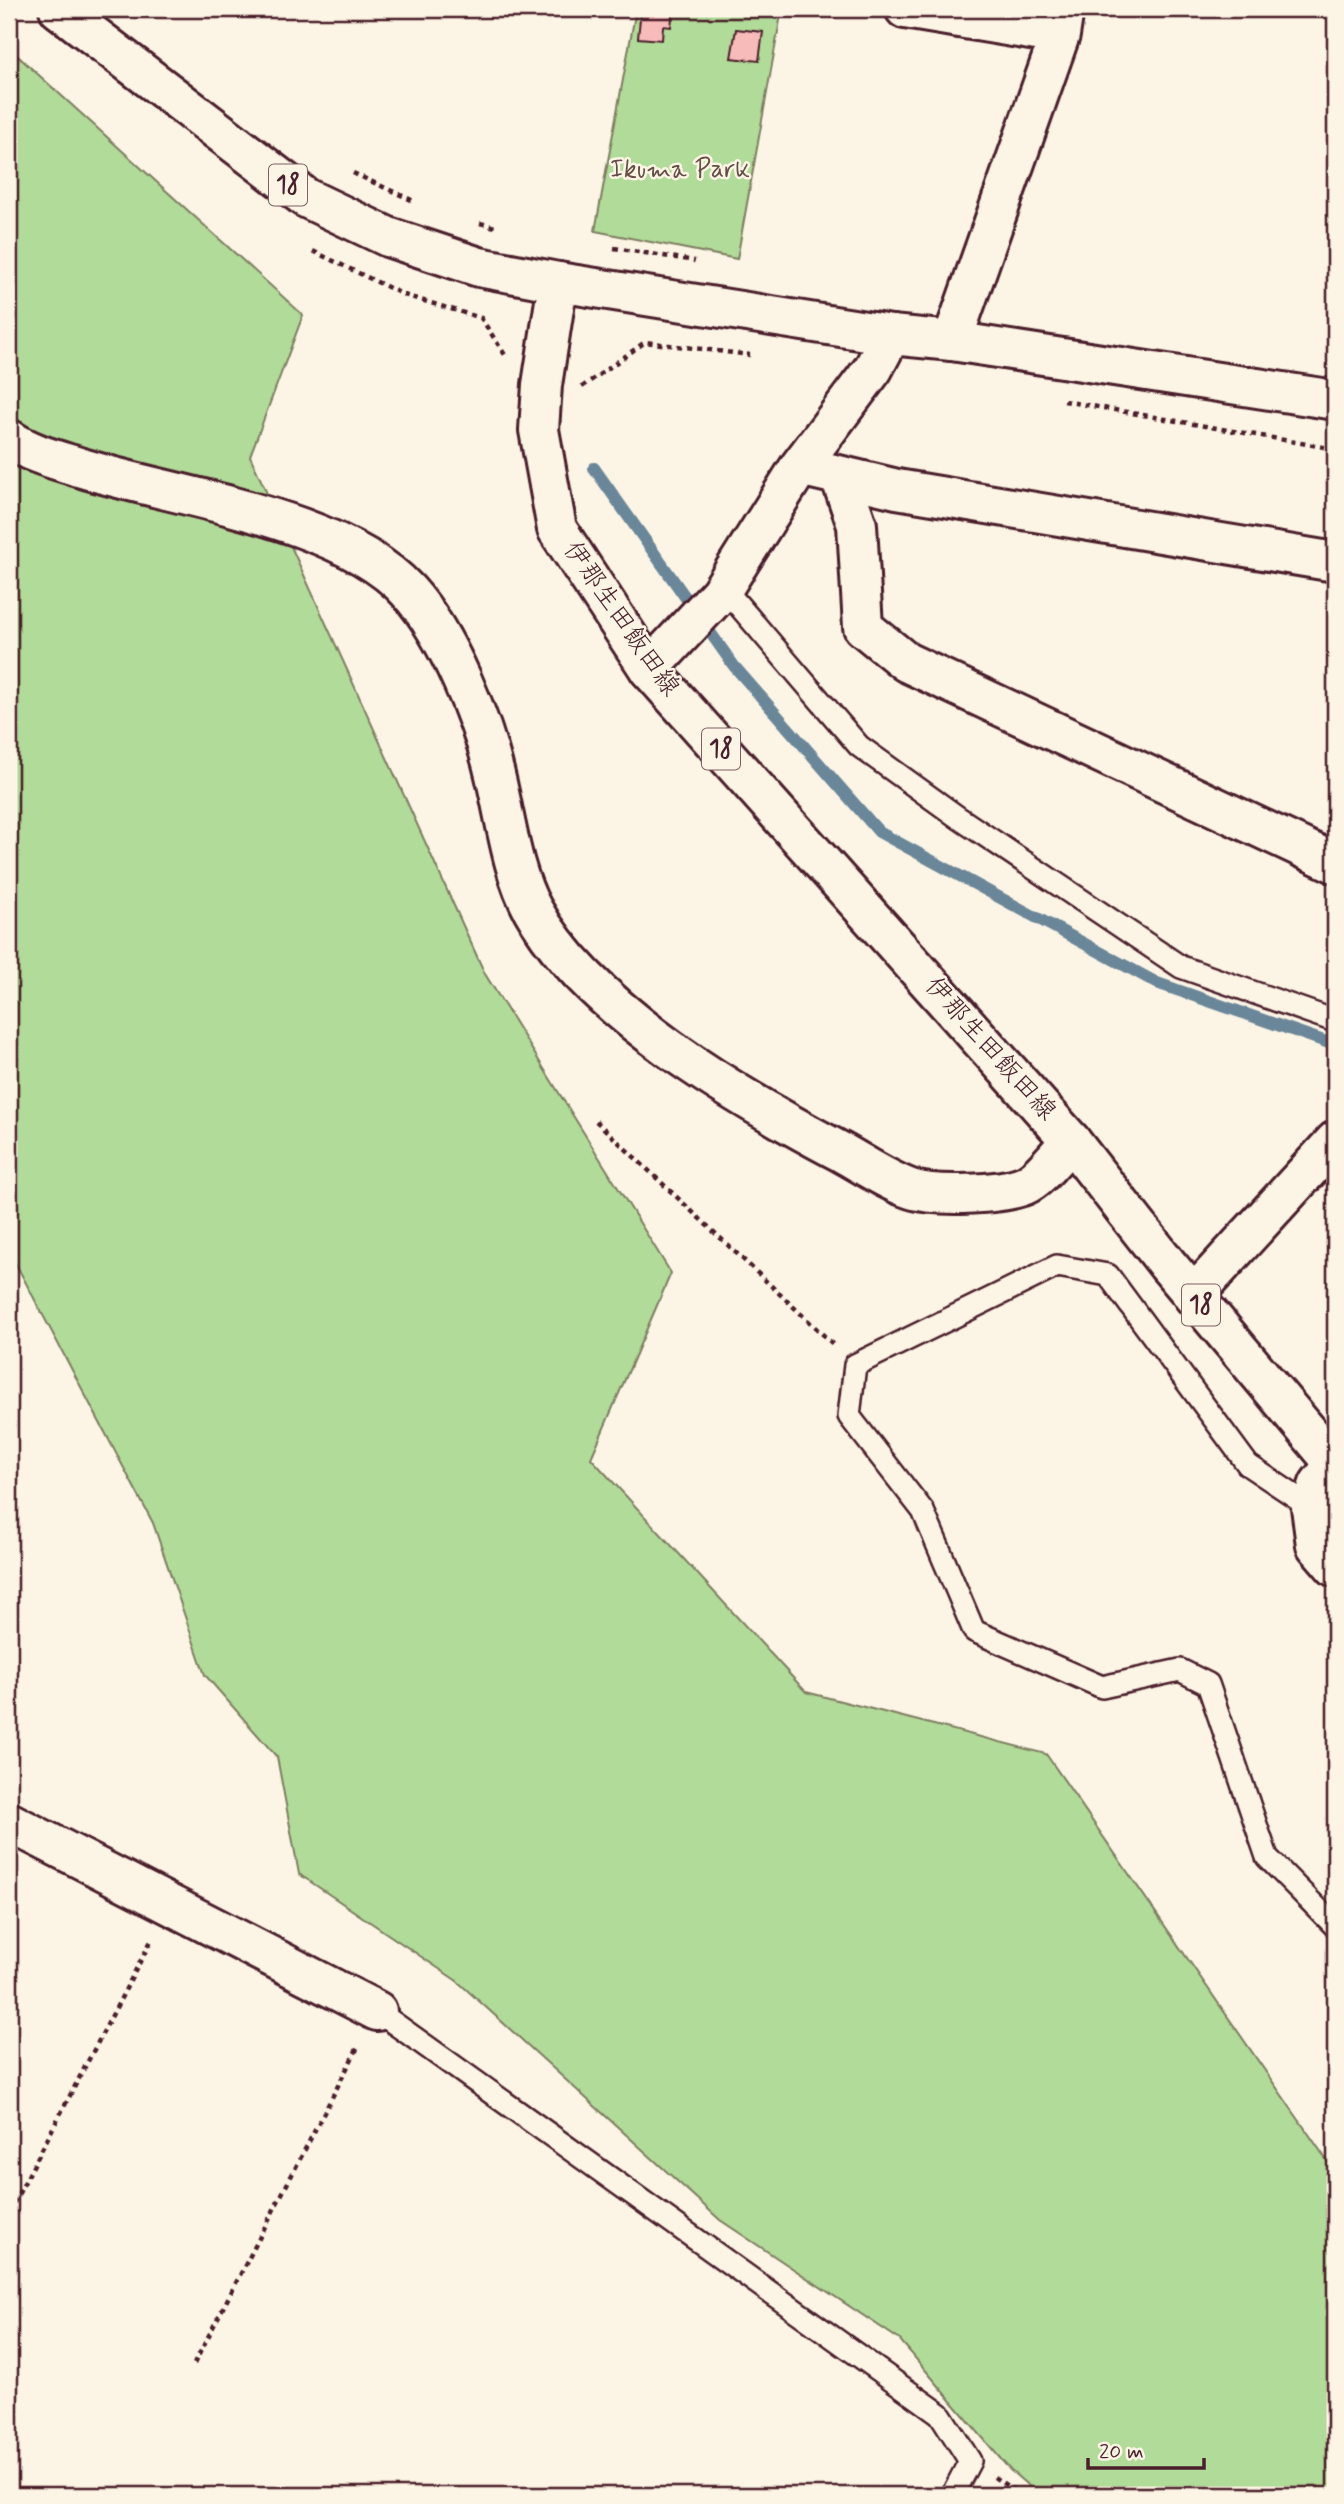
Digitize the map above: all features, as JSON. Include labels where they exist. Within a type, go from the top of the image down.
[{"type":"street","name":"18","points":[[59,9],[306,198],[401,242],[480,267],[558,282]]},
{"type":"street","points":[[905,9],[1062,22],[952,341]]},
{"type":"street","points":[[558,282],[891,335],[952,341],[1335,400]]},
{"type":"street","name":"伊那生田飯田線","points":[[558,282],[542,385],[539,430],[557,529],[649,668],[1071,1141],[1193,1296],[1335,1464]]},
{"type":"street","points":[[649,668],[722,590],[800,466],[873,369],[891,335]]},
{"type":"street","points":[[9,439],[24,449],[99,473],[244,510],[349,546],[408,591],[456,663],[495,773],[512,849],[532,908],[568,961],[620,1012],[708,1073],[817,1139],[912,1190],[978,1194],[1027,1185],[1071,1141]]},
{"type":"street","points":[[800,466],[897,489],[1335,562]]},
{"type":"street","points":[[840,476],[857,525],[863,627],[906,662],[1335,863]]},
{"type":"street","points":[[1193,1296],[1335,1141]]},
{"type":"street","points":[[1335,1464],[1319,1484],[1311,1507],[1316,1545],[1335,1567]]},
{"type":"street","points":[[9,1822],[377,2011]]},
{"type":"lane","points":[[722,590],[859,746],[948,810],[1181,967],[1335,1021]]},
{"type":"lane","points":[[1311,1507],[1248,1465],[1108,1275],[1057,1266],[855,1365],[849,1416],[923,1511],[974,1631],[1101,1687],[1180,1670],[1208,1684],[1267,1857],[1335,1926]]},
{"type":"lane","points":[[377,2011],[940,2414],[970,2461],[952,2495]]},
{"type":"path","points":[[353,173],[426,207]]},
{"type":"path","points":[[478,222],[504,229]]},
{"type":"path","points":[[608,247],[699,262]]},
{"type":"path","points":[[313,251],[404,295],[481,318],[508,359],[510,371]]},
{"type":"path","points":[[578,389],[645,342]]},
{"type":"path","points":[[1052,399],[1335,449]]},
{"type":"path","points":[[596,1121],[855,1365]]},
{"type":"path","points":[[9,2212],[170,1904]]},
{"type":"path","points":[[194,2364],[377,2011]]},
{"type":"green space","name":"Ikuma Park","points":[[636,9],[782,9],[737,259],[595,231]]},
{"type":"green space","points":[[9,48],[303,315],[250,456],[485,974],[671,1273],[591,1458],[806,1692],[1046,1754],[1335,2172],[1335,2495],[1039,2495],[1010,2470],[900,2340],[720,2220],[457,1981],[299,1874],[277,1757],[205,1675],[153,1523],[9,1251]]},
{"type":"building","points":[[641,9],[673,9],[671,27],[663,26],[662,40],[638,38]]},
{"type":"building","points":[[736,29],[763,32],[759,61],[731,58]]},
{"type":"waterway","points":[[594,468],[734,666],[879,832],[1157,983],[1335,1045]]}]
